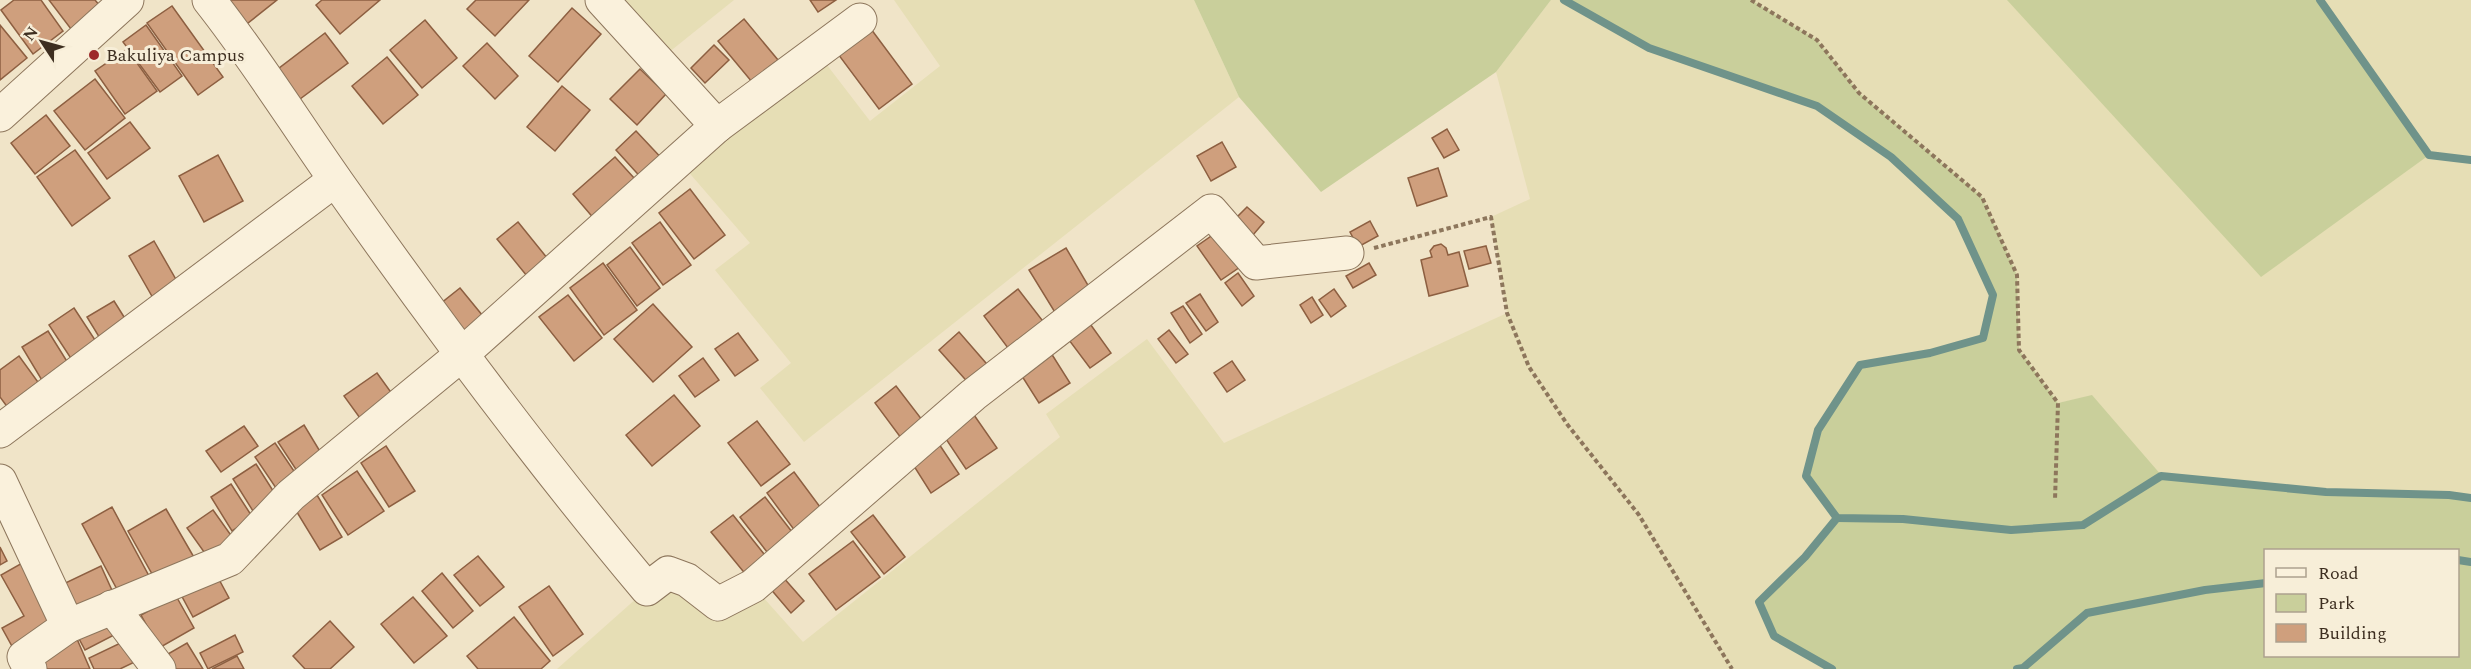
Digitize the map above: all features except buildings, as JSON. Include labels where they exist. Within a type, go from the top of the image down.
[{"type":"street","points":[[0,115],[127,0]]},
{"type":"street","points":[[209,0],[234,32],[335,180],[461,355],[584,514],[647,589],[668,573],[687,580],[718,604],[753,586],[973,395],[1211,211],[1256,263],[1347,254]]},
{"type":"street","points":[[602,0],[717,126]]},
{"type":"street","points":[[30,669],[24,657],[68,626],[230,559],[291,495],[461,355],[717,126],[860,20]]},
{"type":"street","points":[[0,431],[335,180]]},
{"type":"street","points":[[0,481],[68,626]]},
{"type":"street","points":[[112,607],[159,669]]},
{"type":"path","points":[[1751,0],[1817,40],[1859,93],[1982,197],[2017,275],[2019,350],[2058,403],[2055,500]]},
{"type":"path","points":[[1347,254],[1491,217],[1507,313],[1529,367],[1567,424],[1639,515],[1732,669]]},
{"type":"shaded area","points":[[602,0],[734,0],[658,61]]},
{"type":"shaded area","points":[[894,0],[1194,0],[1239,97],[804,442],[760,388],[791,363],[715,270],[750,243],[679,161],[817,52],[870,121],[940,66]]},
{"type":"shaded area","points":[[1551,0],[1564,0],[1649,48],[1817,106],[1891,157],[1958,219],[1993,295],[1983,338],[1930,353],[1806,476],[1837,518],[1805,557],[1774,636],[1832,669],[557,669],[668,573],[718,604],[753,586],[803,642],[1060,437],[1046,414],[1147,339],[1224,443],[1507,313],[1491,217],[1530,199],[1496,72]]},
{"type":"shaded area","points":[[1751,0],[2471,0],[2471,498],[2449,495],[2326,492],[2161,476],[2092,396],[2058,403],[2019,350],[2017,275],[1982,197],[1859,93],[1817,40]]},
{"type":"green space","points":[[1194,0],[1551,0],[1496,72],[1321,192],[1239,97]]},
{"type":"green space","points":[[1564,0],[1751,0],[1817,40],[1859,93],[1982,197],[2017,275],[2019,350],[2058,403],[2092,395],[2162,476],[2326,492],[2449,495],[2471,498],[2471,669],[1832,669],[1774,636],[1759,602],[1805,557],[1837,518],[1806,476],[1818,430],[1860,365],[1930,353],[1983,338],[1993,295],[1958,219],[1891,157],[1817,106],[1649,48]]},
{"type":"green space","points":[[2007,0],[2320,0],[2429,155],[2261,277]]},
{"type":"waterway","points":[[1564,0],[1649,48],[1817,106],[1891,157],[1958,219],[1993,295],[1983,338],[1930,353],[1860,365],[1818,430],[1806,476],[1837,518],[1903,519],[2011,530],[2083,525],[2161,476],[2326,492],[2449,495],[2471,498]]},
{"type":"waterway","points":[[2320,0],[2429,155],[2471,160]]},
{"type":"waterway","points":[[1832,669],[1774,636],[1759,602],[1805,557],[1837,518]]},
{"type":"waterway","points":[[2459,560],[2471,562]]},
{"type":"waterway","points":[[2017,669],[2023,668],[2087,613],[2205,590],[2264,583]]},
{"type":"place","name":"Bakuliya Campus","points":[[94,55]]}]
